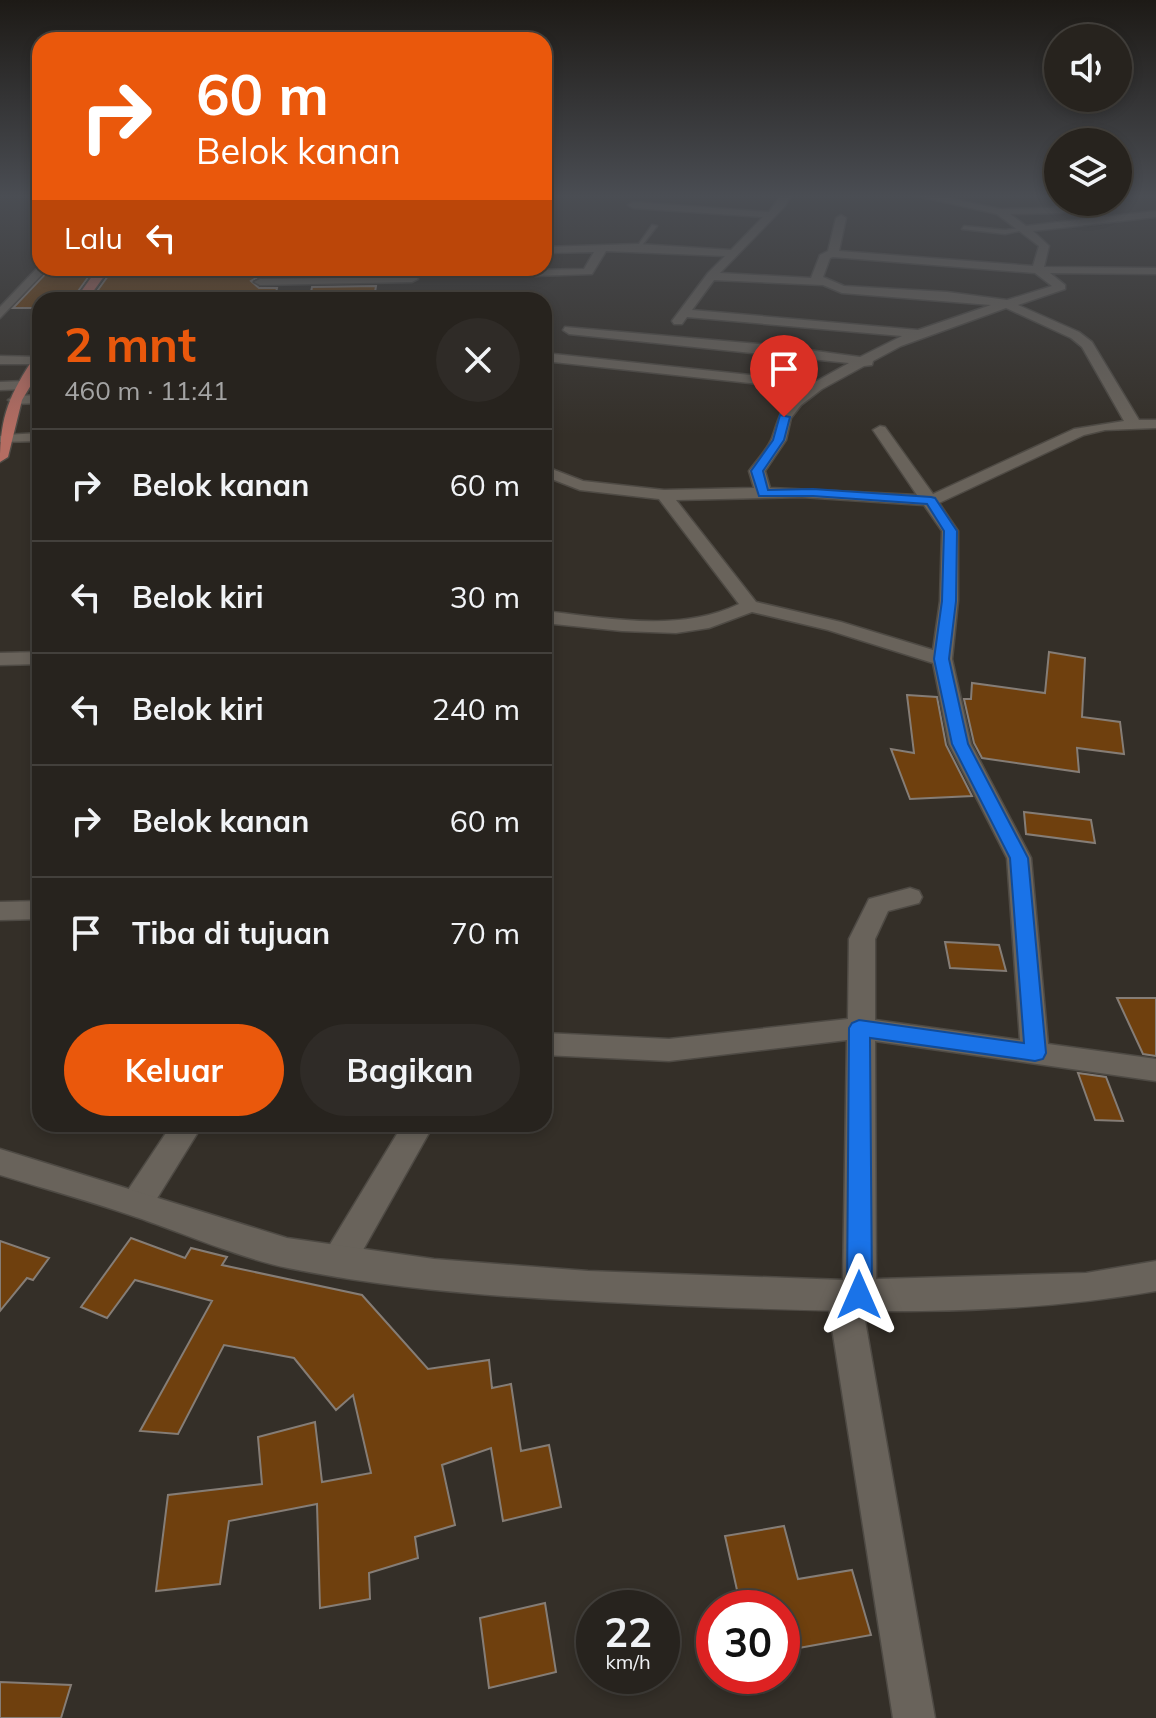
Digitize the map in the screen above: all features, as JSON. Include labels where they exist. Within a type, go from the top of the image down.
[{"type":"main road","points":[[0,457],[4,429],[15,400],[32,372]]},
{"type":"street","points":[[818,274],[820,282]]},
{"type":"street","points":[[763,493],[757,471],[779,440],[784,417],[796,402],[817,386],[867,362],[896,343],[1061,288],[1043,274]]},
{"type":"street","points":[[0,314],[35,276]]},
{"type":"street","points":[[301,276],[301,281]]},
{"type":"street","points":[[260,282],[371,276]]},
{"type":"street","points":[[399,291],[411,276]]},
{"type":"street","points":[[657,344],[712,276],[820,282],[842,289],[947,296],[1007,304],[1082,339],[1134,424]]},
{"type":"street","points":[[685,313],[919,334]]},
{"type":"street","points":[[569,330],[657,344],[771,349],[867,362]]},
{"type":"street","points":[[552,358],[636,363],[817,386]]},
{"type":"street","points":[[0,360],[32,360]]},
{"type":"street","points":[[0,386],[25,385]]},
{"type":"street","points":[[15,400],[32,399]]},
{"type":"street","points":[[552,474],[580,485],[664,495],[813,492],[931,501],[1088,429],[1156,424]]},
{"type":"street","points":[[4,429],[32,435]]},
{"type":"street","points":[[880,430],[950,531],[949,601],[942,659],[960,744],[1019,858],[1035,1053]]},
{"type":"street","points":[[664,495],[750,606]]},
{"type":"street","points":[[552,618],[665,626],[716,621],[750,606],[834,626],[942,659]]},
{"type":"street","points":[[0,659],[32,658]]},
{"type":"street","points":[[910,897],[878,905],[862,939],[852,1295],[914,1718]]},
{"type":"street","points":[[0,911],[32,910]]},
{"type":"street","points":[[552,1045],[669,1050],[859,1028],[1156,1070]]},
{"type":"street","points":[[137,1203],[183,1132]]},
{"type":"street","points":[[338,1262],[414,1132]]},
{"type":"street","points":[[0,1162],[287,1253],[434,1274],[572,1285],[852,1295],[1086,1288],[1156,1276]]},
{"type":"building","points":[[43,276],[89,276],[77,292],[32,292],[32,308],[13,308]]},
{"type":"building","points":[[108,276],[260,276],[251,281],[259,288],[277,288],[276,292],[96,292]]},
{"type":"building","points":[[376,286],[375,292],[311,292],[312,287]]},
{"type":"building","points":[[1049,652],[1085,658],[1082,717],[1120,722],[1124,754],[1077,748],[1079,772],[982,758],[974,743],[964,699],[971,699],[972,683],[1045,693]]},
{"type":"building","points":[[907,695],[937,697],[946,745],[972,796],[910,799],[891,749],[914,753]]},
{"type":"building","points":[[1024,812],[1091,820],[1095,843],[1026,834]]},
{"type":"building","points":[[945,942],[999,945],[1006,971],[950,968]]},
{"type":"building","points":[[1117,998],[1156,998],[1156,1056],[1143,1054]]},
{"type":"building","points":[[1078,1073],[1106,1077],[1123,1121],[1095,1120]]},
{"type":"building","points":[[131,1238],[185,1258],[191,1248],[227,1257],[222,1265],[362,1295],[428,1369],[489,1360],[492,1388],[511,1384],[521,1451],[549,1445],[561,1507],[503,1521],[491,1448],[442,1465],[455,1525],[415,1537],[418,1558],[369,1573],[370,1599],[320,1608],[317,1504],[229,1521],[220,1584],[156,1591],[168,1495],[262,1484],[258,1437],[315,1422],[322,1482],[371,1473],[353,1395],[336,1410],[294,1358],[224,1345],[178,1434],[140,1431],[212,1301],[135,1280],[107,1318],[81,1307]]},
{"type":"building","points":[[0,1241],[49,1258],[33,1280],[27,1278],[0,1311]]},
{"type":"building","points":[[784,1526],[798,1579],[852,1570],[871,1635],[800,1648],[800,1590],[737,1590],[725,1536]]},
{"type":"building","points":[[545,1603],[556,1672],[489,1688],[480,1618]]},
{"type":"building","points":[[0,1682],[71,1685],[61,1718],[0,1718]]},
{"type":"route","points":[[784,417],[779,440],[757,471],[763,493],[813,492],[931,501],[950,531],[949,601],[942,659],[960,744],[1013,841],[1019,858],[1022,886],[1035,1053],[859,1028],[859,1295]]}]
